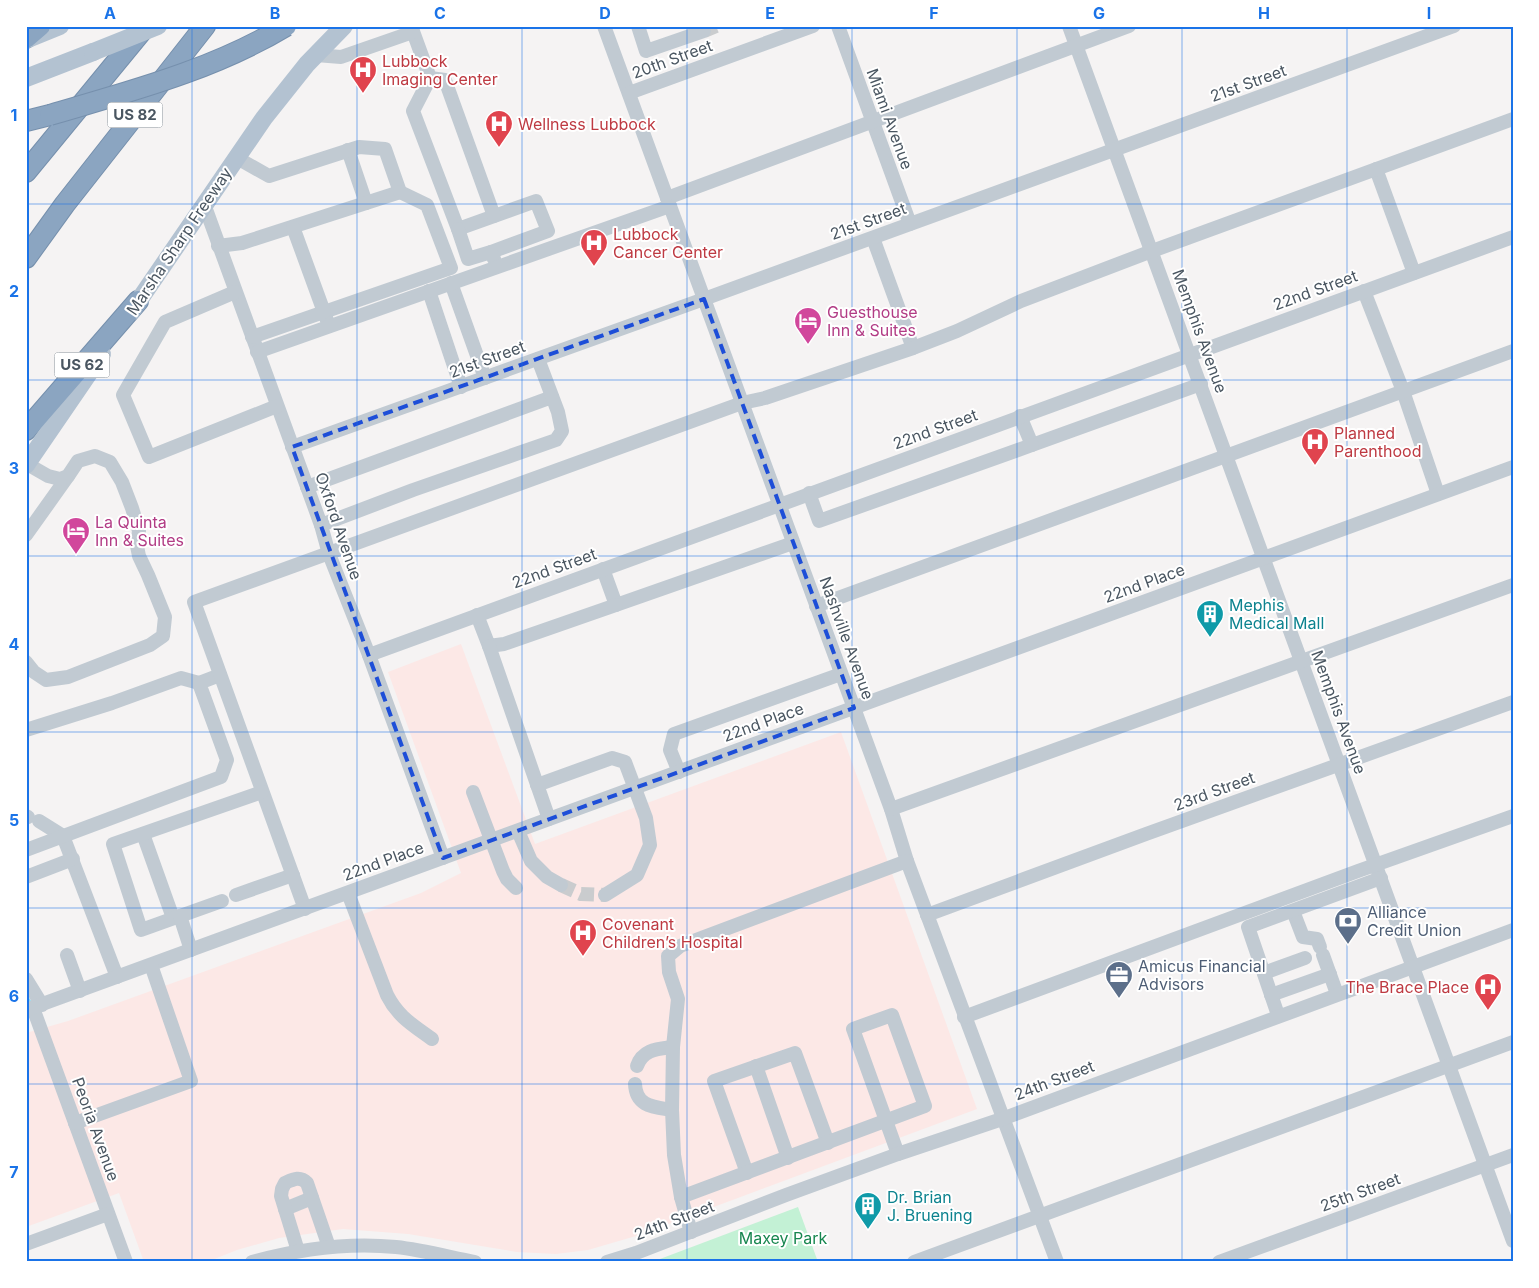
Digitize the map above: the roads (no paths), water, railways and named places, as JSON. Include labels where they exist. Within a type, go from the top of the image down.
[{"type":"highway","points":[[26,39],[40,26]]},
{"type":"highway","name":"US 82","points":[[26,172],[146,26]]},
{"type":"highway","name":"US 82","points":[[26,258],[65,204],[205,26]]},
{"type":"highway","points":[[26,121],[172,78],[223,59],[286,26]]},
{"type":"highway","name":"US 62","points":[[26,430],[138,301]]},
{"type":"main road","points":[[26,39],[60,26]]},
{"type":"main road","points":[[26,78],[158,26]]},
{"type":"main road","name":"Marsha Sharp Freeway","points":[[26,464],[264,118],[307,64],[344,26]]},
{"type":"street","name":"Nashville Avenue","points":[[604,26],[891,809],[907,861],[964,1017],[1057,1262]]},
{"type":"street","points":[[638,26],[646,51],[704,31]]},
{"type":"street","name":"20th Street","points":[[628,93],[812,26]]},
{"type":"street","name":"Miami Avenue","points":[[838,26],[910,224]]},
{"type":"street","name":"Memphis Avenue","points":[[1069,26],[1513,1241]]},
{"type":"street","points":[[257,352],[496,267],[1129,26]]},
{"type":"street","name":"21st Street","points":[[292,447],[704,300],[1454,26]]},
{"type":"street","points":[[316,54],[340,57],[412,29],[430,78],[413,111],[468,259],[548,231],[536,201],[458,229]]},
{"type":"street","points":[[430,78],[445,80],[494,216]]},
{"type":"street","points":[[305,909],[194,602],[742,402],[765,398],[913,348],[957,331],[1021,301],[1152,251],[1513,119]]},
{"type":"street","points":[[237,158],[269,176],[348,150],[359,148],[385,149],[400,192]]},
{"type":"street","points":[[348,150],[366,203]]},
{"type":"street","points":[[1376,169],[1414,273]]},
{"type":"street","points":[[218,246],[242,243],[400,192],[427,205],[451,268],[252,338]]},
{"type":"street","name":"Oxford Avenue","points":[[204,204],[321,525],[329,554],[369,655],[443,858]]},
{"type":"street","points":[[293,227],[329,326]]},
{"type":"street","name":"22nd Street","points":[[369,655],[1513,237]]},
{"type":"street","points":[[873,238],[913,348]]},
{"type":"street","points":[[491,252],[496,267]]},
{"type":"street","points":[[428,276],[461,387]]},
{"type":"street","points":[[451,283],[485,378]]},
{"type":"street","points":[[1364,291],[1403,391],[1438,494]]},
{"type":"street","points":[[235,292],[164,322],[123,395],[149,457],[277,406]]},
{"type":"street","points":[[816,606],[1513,351]]},
{"type":"street","points":[[321,525],[413,490],[556,440],[562,431],[538,359]]},
{"type":"street","points":[[809,493],[819,521],[1201,384]]},
{"type":"street","points":[[307,487],[552,397]]},
{"type":"street","points":[[1020,416],[1032,445]]},
{"type":"street","points":[[26,535],[78,461],[95,456],[110,462],[122,482],[132,508],[139,531],[137,546],[139,556],[165,617],[163,636],[150,646],[68,677],[46,680],[34,672],[26,662]]},
{"type":"street","points":[[26,464],[48,476],[60,479],[68,476]]},
{"type":"street","name":"22nd Place","points":[[34,1008],[1513,467]]},
{"type":"street","points":[[489,646],[504,644],[793,543]]},
{"type":"street","points":[[603,569],[616,605]]},
{"type":"street","points":[[891,809],[1513,584]]},
{"type":"street","points":[[477,615],[548,819]]},
{"type":"street","points":[[679,772],[670,750],[674,734],[841,674]]},
{"type":"street","points":[[26,730],[112,703],[181,678],[199,683],[220,675]]},
{"type":"street","points":[[26,850],[222,777],[227,760],[199,683]]},
{"type":"street","name":"23rd Street","points":[[927,915],[1513,702]]},
{"type":"street","points":[[537,785],[612,758],[625,762],[646,818],[650,845],[637,875],[605,895]]},
{"type":"street","points":[[222,901],[141,930],[113,844],[262,792]]},
{"type":"street","points":[[474,792],[503,871],[516,888]]},
{"type":"street","points":[[1278,1015],[1248,927],[1293,911],[1378,872],[1513,816]]},
{"type":"street","points":[[31,818],[63,836],[118,977]]},
{"type":"street","points":[[518,831],[531,861],[547,877],[561,885]]},
{"type":"street","points":[[143,834],[191,950]]},
{"type":"street","points":[[26,877],[72,859]]},
{"type":"street","points":[[691,1232],[681,1197],[674,1155],[672,1110],[673,1047],[678,999],[669,972],[668,956],[680,946],[907,861]]},
{"type":"street","points":[[964,1017],[1378,872]]},
{"type":"street","points":[[236,895],[292,875]]},
{"type":"street","points":[[348,893],[386,995],[393,1007],[403,1018],[432,1039]]},
{"type":"street","points":[[1293,911],[1302,936],[1317,939],[1336,994]]},
{"type":"street","name":"24th Street","points":[[607,1262],[636,1253],[898,1154],[1002,1119],[1278,1015],[1513,930]]},
{"type":"street","points":[[68,955],[80,990]]},
{"type":"street","points":[[1264,973],[1305,958]]},
{"type":"street","points":[[75,1123],[192,1081],[166,1012],[151,965]]},
{"type":"street","points":[[1271,995],[1330,974]]},
{"type":"street","name":"Peoria Avenue","points":[[26,979],[34,1008],[126,1262]]},
{"type":"street","points":[[681,1197],[788,1158],[886,1121],[925,1106],[892,1015],[853,1029],[886,1121],[898,1154]]},
{"type":"street","points":[[914,1262],[1513,1042]]},
{"type":"street","points":[[638,1066],[640,1058],[648,1053],[656,1049],[673,1047]]},
{"type":"street","points":[[746,1173],[714,1081],[795,1053],[828,1143]]},
{"type":"street","points":[[756,1066],[788,1158]]},
{"type":"street","points":[[635,1084],[635,1092],[641,1101],[649,1107],[672,1110]]},
{"type":"street","name":"25th Street","points":[[1219,1262],[1513,1154]]},
{"type":"street","points":[[298,1251],[281,1196],[285,1182],[298,1179],[307,1183],[329,1247]]},
{"type":"street","points":[[285,1209],[312,1198]]},
{"type":"street","points":[[26,1244],[108,1214]]},
{"type":"street","points":[[252,1262],[298,1251],[351,1246],[396,1247],[475,1262]]},
{"type":"waterway","points":[[26,997],[31,1005]]},
{"type":"tunnel","points":[[704,31],[716,26]]},
{"type":"tunnel","points":[[561,885],[581,894],[605,895]]},
{"type":"place","name":"Lubbock Imaging Center","points":[[363,94]]},
{"type":"place","name":"Wellness Lubbock","points":[[499,148]]},
{"type":"place","name":"Lubbock Cancer Center","points":[[594,267]]},
{"type":"place","name":"Guesthouse Inn & Suites","points":[[808,345]]},
{"type":"place","name":"Planned Parenthood","points":[[1315,466]]},
{"type":"place","name":"La Quinta Inn & Suites","points":[[76,555]]},
{"type":"place","name":"Mephis Medical Mall","points":[[1210,638]]},
{"type":"place","name":"Alliance Credit Union","points":[[1348,945]]},
{"type":"place","name":"Covenant Children’s Hospital","points":[[583,957]]},
{"type":"place","name":"Amicus Financial Advisors","points":[[1119,999]]},
{"type":"place","name":"The Brace Place","points":[[1488,1011]]},
{"type":"place","name":"Dr. Brian J. Bruening","points":[[868,1230]]},
{"type":"park label","name":"Maxey Park","points":[[783,1238]]}]
